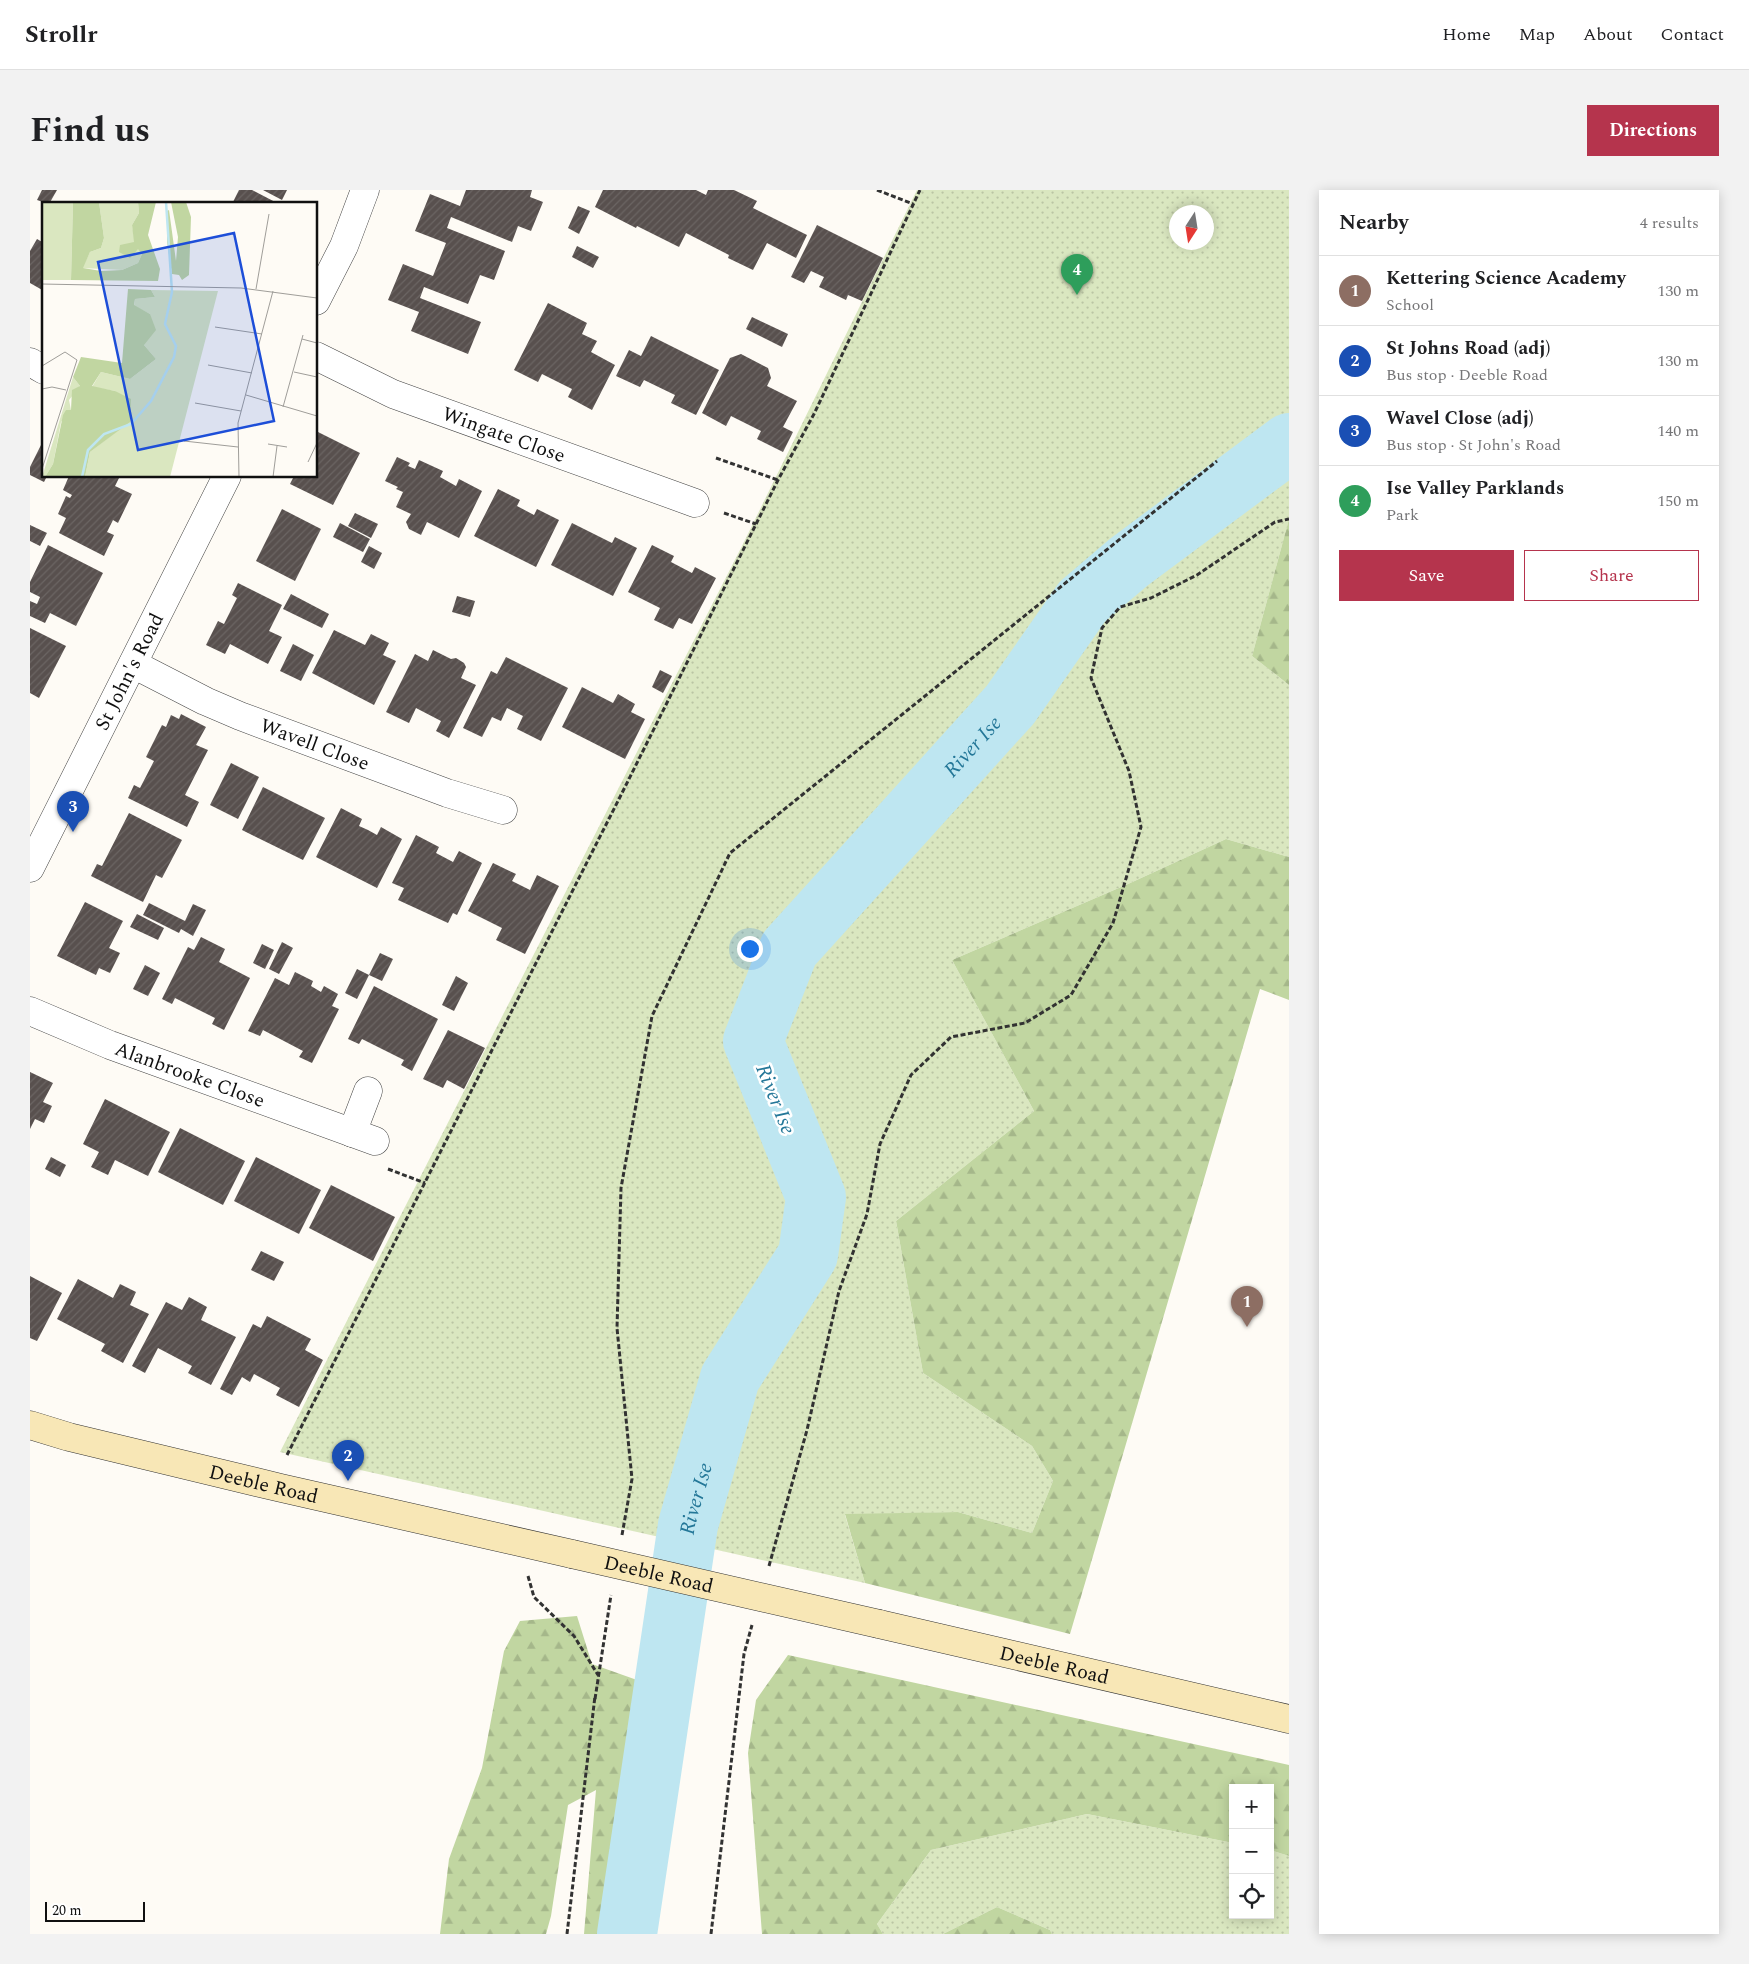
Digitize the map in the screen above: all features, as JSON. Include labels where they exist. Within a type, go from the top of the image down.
[{"type":"street","points":[[318,297],[344,246],[365,190]]},
{"type":"street","name":"Wingate Close","points":[[318,357],[393,394],[695,503]]},
{"type":"street","points":[[30,362],[42,369]]},
{"type":"street","name":"St John's Road","points":[[30,868],[227,478]]},
{"type":"street","name":"Wavell Close","points":[[133,664],[205,701],[240,716],[448,793],[503,810]]},
{"type":"street","name":"Alanbrooke Close","points":[[30,1011],[120,1048],[363,1137],[368,1091]]},
{"type":"street","name":"Deeble Road","points":[[30,1425],[69,1437],[271,1486],[1289,1719]]},
{"type":"path","points":[[877,190],[913,204]]},
{"type":"path","points":[[287,1455],[778,480],[814,414],[920,190]]},
{"type":"path","points":[[716,458],[778,480]]},
{"type":"path","points":[[620,1544],[632,1478],[618,1328],[620,1188],[652,1016],[730,853],[1217,461]]},
{"type":"path","points":[[768,1570],[807,1430],[840,1291],[868,1214],[880,1144],[911,1075],[951,1037],[1025,1023],[1070,995],[1113,923],[1141,827],[1129,771],[1091,678],[1102,628],[1120,607],[1151,598],[1197,576],[1274,522],[1289,519]]},
{"type":"path","points":[[384,1167],[425,1183]]},
{"type":"path","points":[[518,1542],[534,1596],[574,1636],[598,1674],[568,1934]]},
{"type":"path","points":[[595,1699],[612,1591]]},
{"type":"path","points":[[711,1934],[744,1654],[754,1617]]},
{"type":"green space","points":[[917,190],[1289,190],[1289,519],[1252,656],[1289,685],[1289,857],[1226,839],[1128,884],[952,960],[1034,1111],[896,1221],[923,1373],[1032,1446],[1053,1481],[1032,1533],[958,1512],[845,1515],[865,1583],[280,1452],[742,546]]},
{"type":"green space","points":[[1289,519],[1289,685],[1252,656]]},
{"type":"green space","points":[[1226,839],[1289,857],[1289,1000],[1260,989],[1070,1634],[865,1583],[845,1514],[958,1512],[1032,1533],[1053,1481],[1032,1446],[923,1373],[896,1221],[1034,1111],[952,960],[1128,884]]},
{"type":"green space","points":[[577,1616],[592,1664],[651,1685],[630,1847],[632,1934],[584,1934],[596,1790],[568,1805],[551,1916],[546,1934],[440,1934],[449,1859],[482,1768],[504,1651],[520,1621]]},
{"type":"green space","points":[[788,1655],[1289,1765],[1289,1856],[1274,1851],[1274,1784],[1229,1784],[1229,1842],[1087,1814],[931,1850],[877,1924],[883,1934],[762,1934],[748,1753],[756,1700]]},
{"type":"green space","points":[[1087,1814],[1229,1842],[1229,1919],[1274,1919],[1274,1851],[1289,1856],[1289,1934],[1052,1934],[1050,1930],[997,1907],[943,1934],[883,1934],[877,1924],[931,1850]]},
{"type":"green space","points":[[997,1907],[1050,1930],[1052,1934],[943,1934]]},
{"type":"building","points":[[42,190],[57,190],[50,202],[37,200]]},
{"type":"building","points":[[239,190],[252,190],[275,202],[233,202]]},
{"type":"building","points":[[263,190],[287,190],[282,200]]},
{"type":"building","points":[[466,190],[532,190],[530,197],[543,202],[531,231],[518,226],[512,242],[451,217],[447,228],[505,251],[494,280],[480,275],[468,304],[424,287],[420,298],[481,322],[468,354],[411,331],[419,312],[388,300],[403,264],[433,276],[446,243],[415,231],[430,194],[460,206]]},
{"type":"building","points":[[603,190],[696,190],[706,195],[708,190],[734,190],[757,201],[753,208],[807,235],[796,258],[767,243],[753,270],[728,258],[729,255],[686,233],[679,247],[595,207]]},
{"type":"building","points":[[578,206],[590,211],[579,234],[568,228]]},
{"type":"building","points":[[817,225],[883,258],[862,301],[848,295],[846,300],[819,287],[824,277],[811,271],[804,283],[791,277]]},
{"type":"building","points":[[37,239],[42,242],[42,290],[30,283],[30,251]]},
{"type":"building","points":[[577,246],[599,257],[593,268],[572,257]]},
{"type":"building","points":[[548,303],[587,323],[582,334],[597,341],[591,352],[615,365],[592,410],[568,397],[572,389],[542,374],[538,382],[514,370]]},
{"type":"building","points":[[752,317],[788,334],[782,347],[746,329]]},
{"type":"building","points":[[651,336],[719,370],[696,415],[671,403],[675,395],[644,380],[640,387],[616,376],[629,350],[641,356]]},
{"type":"building","points":[[741,354],[768,368],[771,378],[767,386],[797,401],[783,427],[793,432],[783,452],[757,439],[761,431],[731,416],[726,426],[702,413],[730,358]]},
{"type":"building","points":[[318,432],[360,453],[333,505],[290,484],[293,478],[318,478]]},
{"type":"building","points":[[42,443],[42,478],[46,478],[44,482],[30,475],[30,467]]},
{"type":"building","points":[[397,457],[410,463],[408,466],[415,469],[419,460],[443,471],[440,477],[456,486],[459,479],[482,491],[459,538],[427,522],[421,535],[409,529],[406,522],[411,514],[396,507],[403,492],[396,489],[398,487],[385,481]]},
{"type":"building","points":[[68,478],[119,478],[115,486],[132,494],[118,523],[113,520],[107,532],[114,535],[104,556],[59,533],[66,518],[58,514],[66,496],[70,498],[72,495],[63,490]]},
{"type":"building","points":[[498,489],[520,500],[517,506],[534,515],[537,509],[559,520],[536,567],[474,536]]},
{"type":"building","points":[[282,509],[321,529],[295,581],[256,561]]},
{"type":"building","points":[[355,513],[378,524],[371,538],[348,526]]},
{"type":"building","points":[[340,523],[370,539],[363,552],[333,537]]},
{"type":"building","points":[[572,523],[612,543],[615,537],[637,548],[613,596],[551,565]]},
{"type":"building","points":[[30,525],[47,533],[40,546],[30,541]]},
{"type":"building","points":[[48,545],[103,573],[76,626],[50,613],[45,623],[30,616],[30,601],[37,604],[40,597],[30,592],[30,582]]},
{"type":"building","points":[[652,545],[674,556],[671,562],[692,573],[695,567],[716,578],[692,624],[679,618],[673,629],[654,620],[660,608],[628,592]]},
{"type":"building","points":[[369,546],[382,553],[374,569],[361,562]]},
{"type":"building","points":[[238,583],[282,605],[269,631],[282,637],[268,664],[230,644],[225,654],[206,645],[218,621],[224,624],[237,598],[232,595]]},
{"type":"building","points":[[291,594],[329,614],[322,628],[283,609]]},
{"type":"building","points":[[457,596],[475,601],[470,617],[452,612]]},
{"type":"building","points":[[30,628],[66,646],[39,698],[30,693]]},
{"type":"building","points":[[334,630],[365,645],[371,634],[389,643],[383,655],[396,661],[374,705],[312,673]]},
{"type":"building","points":[[293,644],[314,655],[301,681],[280,671]]},
{"type":"building","points":[[433,650],[451,659],[456,658],[464,663],[466,667],[461,678],[476,685],[449,738],[436,731],[441,721],[416,708],[409,723],[386,712],[415,654],[428,661]]},
{"type":"building","points":[[506,657],[568,688],[541,741],[517,729],[523,716],[507,708],[501,721],[492,717],[482,737],[463,728],[491,671],[497,674]]},
{"type":"building","points":[[660,670],[672,676],[663,693],[652,687]]},
{"type":"building","points":[[582,687],[613,703],[618,694],[635,704],[631,712],[645,719],[625,759],[562,727]]},
{"type":"building","points":[[181,714],[206,727],[196,745],[208,750],[185,795],[199,802],[187,827],[128,798],[134,785],[140,788],[154,761],[146,757],[162,725],[166,727],[171,715],[179,719]]},
{"type":"building","points":[[231,763],[259,777],[238,819],[210,805]]},
{"type":"building","points":[[263,787],[325,818],[303,860],[242,830]]},
{"type":"building","points":[[341,808],[362,819],[359,826],[377,835],[381,827],[402,839],[377,888],[316,857]]},
{"type":"building","points":[[129,813],[182,840],[162,878],[156,875],[143,902],[91,876],[97,864],[102,866]]},
{"type":"building","points":[[416,835],[439,847],[436,853],[453,862],[459,851],[482,863],[457,915],[453,913],[448,923],[398,900],[404,888],[392,883]]},
{"type":"building","points":[[493,863],[516,874],[512,881],[530,890],[537,875],[559,886],[525,954],[496,940],[502,928],[468,911]]},
{"type":"building","points":[[85,902],[123,921],[109,948],[120,953],[110,973],[99,968],[96,975],[57,956]]},
{"type":"building","points":[[149,903],[185,921],[193,904],[206,910],[193,936],[181,929],[179,933],[143,915]]},
{"type":"building","points":[[137,914],[164,928],[158,940],[130,927]]},
{"type":"building","points":[[201,937],[225,949],[219,962],[250,978],[224,1030],[212,1024],[215,1018],[175,998],[172,1004],[162,999],[188,947],[194,950]]},
{"type":"building","points":[[282,942],[293,948],[279,974],[269,969]]},
{"type":"building","points":[[262,944],[274,950],[265,969],[253,963]]},
{"type":"building","points":[[380,953],[393,959],[382,981],[369,975]]},
{"type":"building","points":[[145,965],[160,973],[148,996],[133,989]]},
{"type":"building","points":[[357,969],[369,975],[357,999],[345,993]]},
{"type":"building","points":[[295,972],[313,981],[311,986],[321,992],[324,986],[338,994],[332,1006],[339,1009],[312,1063],[299,1057],[303,1051],[263,1030],[260,1036],[248,1031],[275,978],[289,985]]},
{"type":"building","points":[[456,976],[468,983],[454,1011],[442,1005]]},
{"type":"building","points":[[374,986],[438,1019],[412,1071],[401,1065],[404,1060],[362,1039],[359,1044],[348,1039]]},
{"type":"building","points":[[448,1030],[485,1048],[464,1089],[447,1080],[443,1088],[423,1079]]},
{"type":"building","points":[[30,1072],[53,1083],[43,1102],[52,1106],[44,1123],[35,1119],[30,1129]]},
{"type":"building","points":[[105,1099],[170,1132],[148,1176],[115,1160],[108,1175],[91,1167],[99,1152],[83,1144]]},
{"type":"building","points":[[180,1128],[245,1161],[223,1205],[158,1172]]},
{"type":"building","points":[[51,1157],[66,1165],[60,1177],[45,1169]]},
{"type":"building","points":[[256,1157],[321,1190],[299,1234],[234,1201]]},
{"type":"building","points":[[331,1185],[395,1217],[373,1261],[309,1228]]},
{"type":"building","points":[[261,1251],[284,1262],[274,1281],[251,1270]]},
{"type":"building","points":[[30,1276],[62,1293],[37,1341],[30,1338]]},
{"type":"building","points":[[78,1279],[113,1298],[120,1284],[136,1292],[130,1305],[149,1314],[123,1363],[101,1351],[105,1344],[57,1319]]},
{"type":"building","points":[[189,1297],[207,1307],[201,1320],[236,1337],[211,1385],[188,1373],[192,1366],[158,1348],[145,1373],[132,1366],[166,1302],[182,1310]]},
{"type":"building","points":[[267,1316],[311,1339],[305,1350],[323,1360],[299,1407],[276,1395],[280,1388],[254,1374],[250,1382],[242,1377],[232,1395],[220,1389],[253,1324],[261,1328]]},
{"type":"waterway","name":"River Ise","points":[[627,1934],[688,1525],[730,1378],[808,1255],[816,1197],[753,1041],[789,949],[1010,705],[1082,602],[1129,562],[1289,443]]},
{"type":"place","name":"Ise Valley Parklands","points":[[1077,295]]},
{"type":"place","name":"Wavel Close (adj)","points":[[73,832]]},
{"type":"place","name":"Kettering Science Academy","points":[[1247,1327]]},
{"type":"place","name":"St Johns Road (adj)","points":[[348,1481]]}]
